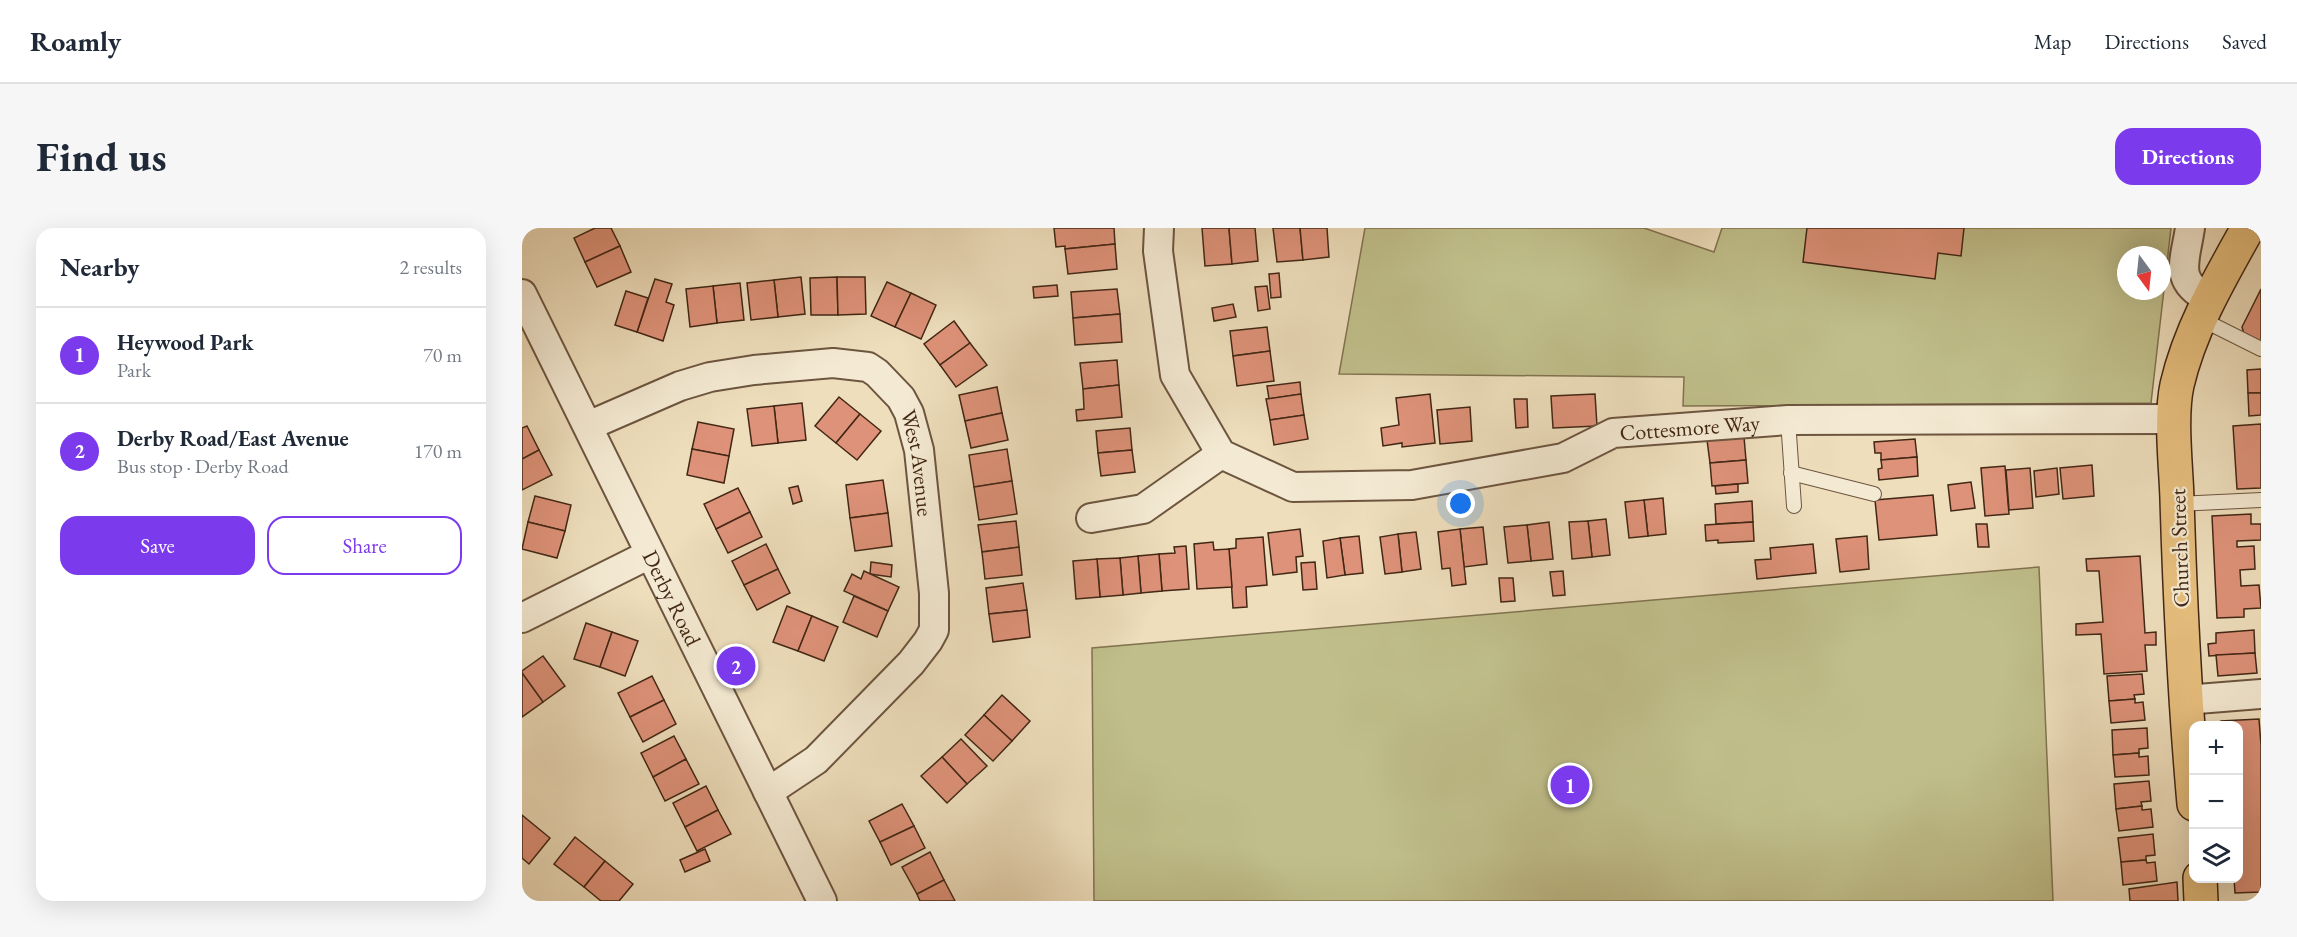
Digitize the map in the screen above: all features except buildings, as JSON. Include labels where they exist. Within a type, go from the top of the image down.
[{"type":"main road","name":"Church Street","points":[[2191,775],[2185,700],[2177,504],[2176,389],[2184,359],[2205,309],[2248,228]]},
{"type":"main road","points":[[2200,883],[2201,901]]},
{"type":"street","points":[[1091,518],[1143,508],[1221,454],[1175,375],[1158,251],[1159,228]]},
{"type":"street","points":[[2190,228],[2185,277],[2205,309]]},
{"type":"street","name":"Derby Road","points":[[522,294],[822,901]]},
{"type":"street","name":"West Avenue","points":[[588,426],[680,386],[710,377],[754,370],[833,363],[868,368],[877,373],[901,398],[909,413],[919,450],[934,593],[934,630],[928,642],[910,663],[816,760],[768,792]]},
{"type":"street","name":"Cottesmore Way","points":[[1221,454],[1293,487],[1412,485],[1563,458],[1613,433],[1788,420],[2175,419]]},
{"type":"street","points":[[522,618],[650,554]]},
{"type":"street","points":[[2185,700],[2261,694]]},
{"type":"lane","points":[[2205,309],[2261,349]]},
{"type":"lane","points":[[1788,420],[1794,506]]},
{"type":"lane","points":[[1791,473],[1874,494]]},
{"type":"lane","points":[[2177,504],[2261,500]]},
{"type":"shaded area","points":[[1365,228],[1644,228],[1714,252],[1722,228],[2171,228],[2169,246],[2117,246],[2117,300],[2163,300],[2151,403],[1683,406],[1684,377],[1339,374]]},
{"type":"shaded area","points":[[2039,567],[2053,901],[1094,901],[1092,648]]},
{"type":"place","name":"Derby Road/East Avenue","points":[[736,666]]},
{"type":"place","name":"Heywood Park","points":[[1570,785]]}]
